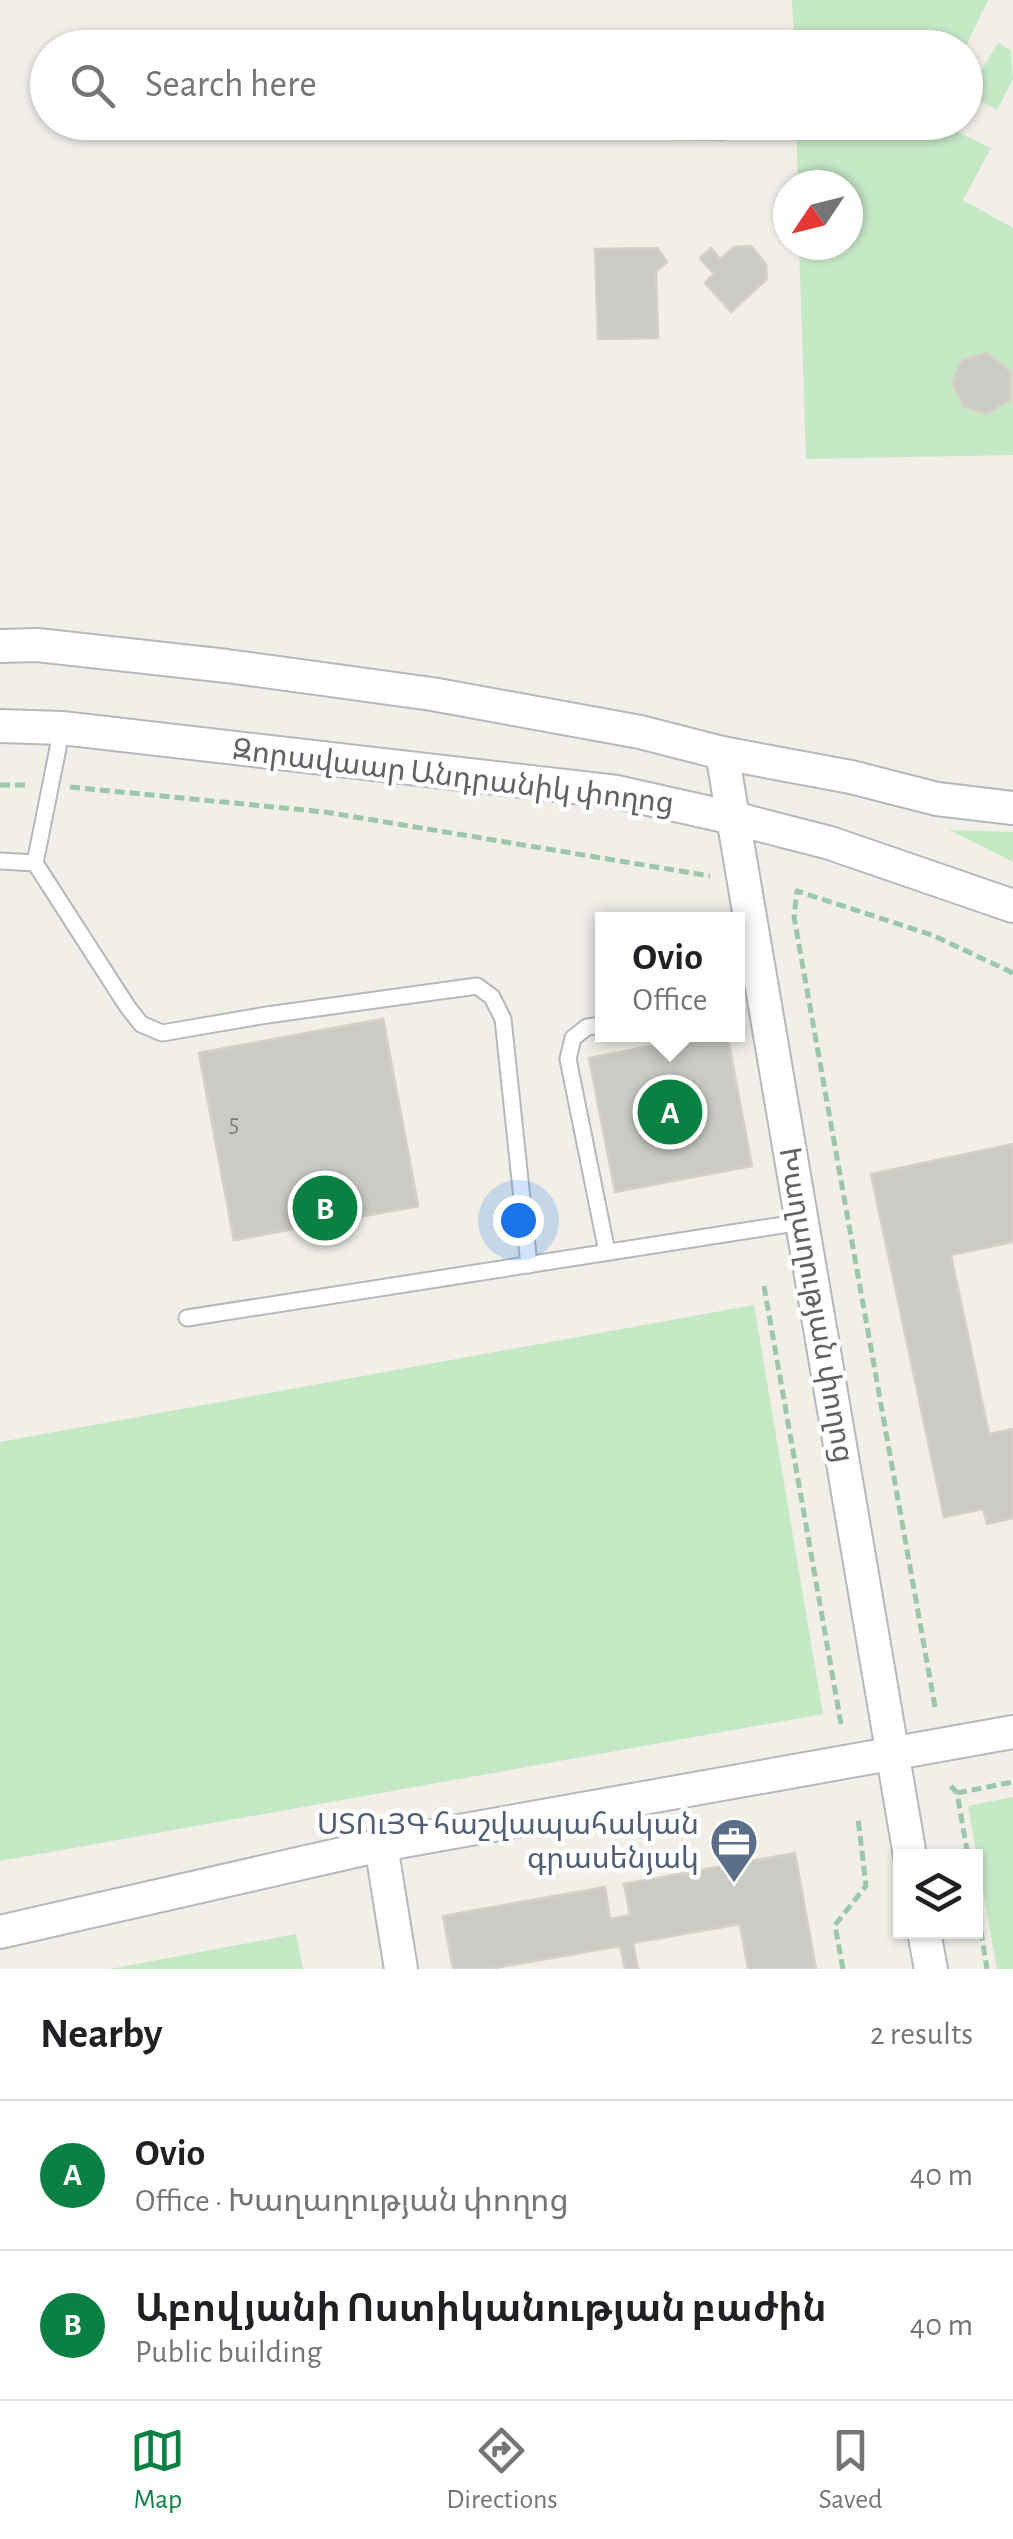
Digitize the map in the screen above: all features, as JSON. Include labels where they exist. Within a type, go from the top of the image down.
[{"type":"street","name":"Զորավաար Անդրանիկ փողոց","points":[[0,646],[36,644],[414,692],[640,732],[936,799],[1013,808]]},
{"type":"street","name":"Զորավաար Անդրանիկ փողոց","points":[[0,726],[62,728],[618,792],[830,843],[1013,906]]},
{"type":"street","name":"Խաղաղության փողոց","points":[[722,753],[909,1849]]},
{"type":"street","points":[[0,1932],[381,1845],[1013,1732]]},
{"type":"street","points":[[381,1845],[401,1969]]},
{"type":"street","points":[[925,1939],[931,1969]]},
{"type":"lane","points":[[62,728],[35,863],[141,1024],[162,1033],[477,986],[492,997],[503,1018],[529,1264]]},
{"type":"lane","points":[[0,862],[35,863]]},
{"type":"lane","points":[[595,1026],[572,1038],[568,1058],[606,1252]]},
{"type":"lane","points":[[187,1318],[802,1222]]},
{"type":"path","points":[[0,785],[50,784],[325,812],[710,876]]},
{"type":"path","points":[[935,1707],[794,917],[797,891],[932,935],[1013,974]]},
{"type":"path","points":[[764,1286],[842,1724]]},
{"type":"path","points":[[957,1792],[1013,1782]]},
{"type":"path","points":[[951,1786],[957,1792],[967,1849]]},
{"type":"path","points":[[844,1969],[835,1925],[866,1886],[858,1818]]},
{"type":"path","points":[[982,1939],[987,1969]]},
{"type":"green space","points":[[792,0],[988,0],[974,30],[793,30]]},
{"type":"green space","points":[[998,43],[1011,50],[1013,79],[997,110],[983,103],[983,68]]},
{"type":"green space","points":[[797,140],[974,140],[991,148],[963,200],[1013,228],[1013,455],[806,459],[799,260],[863,260],[863,170],[798,170]]},
{"type":"green space","points":[[949,830],[1013,832],[1013,862]]},
{"type":"green space","points":[[754,1305],[823,1714],[0,1861],[0,1442]]},
{"type":"green space","points":[[1013,1797],[1013,1969],[997,1969],[983,1890],[983,1849],[976,1849],[968,1806]]},
{"type":"green space","points":[[296,1934],[303,1969],[110,1969]]},
{"type":"building","points":[[751,246],[766,264],[767,279],[731,312],[705,283],[714,274],[700,258],[711,248],[720,259],[734,247]]},
{"type":"building","points":[[657,248],[667,262],[656,272],[658,338],[598,339],[595,249]]},
{"type":"building","points":[[987,353],[1011,372],[1010,400],[986,414],[964,407],[952,382],[962,360]]},
{"type":"building","points":[[383,1019],[418,1206],[234,1240],[199,1053]],"holes":[[[351,1066],[369,1161],[266,1180],[248,1085]]]},
{"type":"building","points":[[383,1019],[418,1206],[234,1240],[199,1053]]},
{"type":"building","points":[[672,1042],[729,1042],[752,1166],[615,1192],[589,1058]]},
{"type":"building","points":[[1013,1144],[1013,1242],[951,1255],[989,1434],[1013,1429],[1013,1518],[987,1524],[983,1509],[944,1517],[871,1174]]},
{"type":"building","points":[[795,1853],[816,1969],[748,1969],[740,1924],[633,1943],[638,1969],[625,1969],[620,1946],[489,1969],[453,1969],[443,1916],[605,1887],[610,1919],[630,1915],[624,1884]]},
{"type":"place","name":"Ovio","points":[[670,1112]]},
{"type":"place","name":"Աբովյանի Ոստիկանության բաժին","points":[[325,1208]]},
{"type":"place","name":"ՍՏՈւՅԳ հաշվապահական գրասենյակ","points":[[734,1884]]}]
